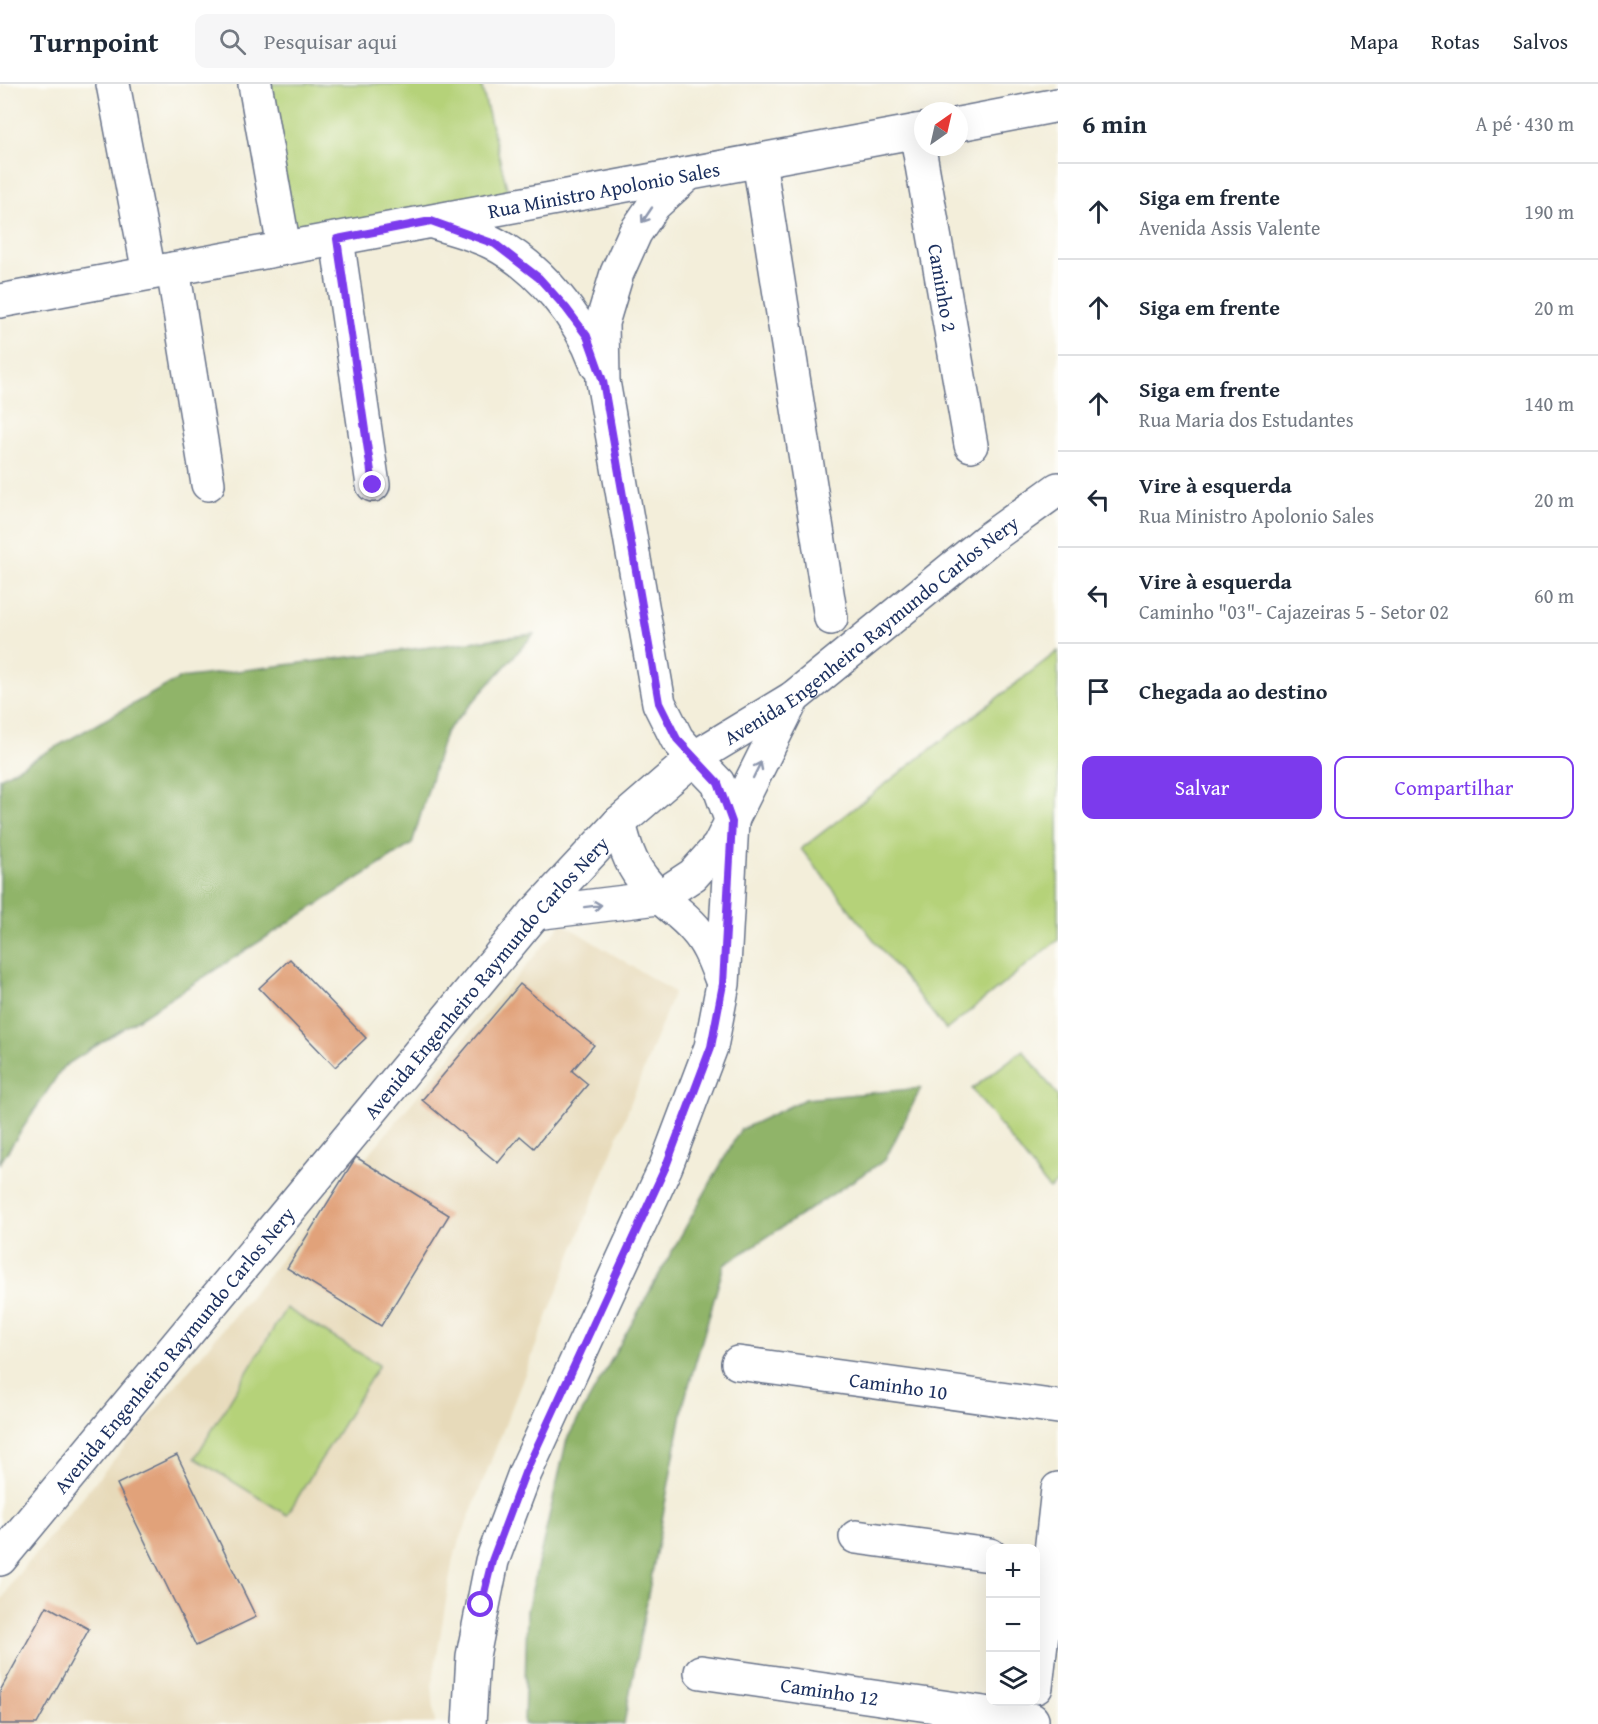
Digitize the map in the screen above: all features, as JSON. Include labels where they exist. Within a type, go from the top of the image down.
[{"type":"street","points":[[113,84],[161,271],[208,484]]},
{"type":"street","points":[[255,84],[284,248]]},
{"type":"street","points":[[968,121],[1045,100]]},
{"type":"street","name":"Rua Ministro Apolonio Sales","points":[[0,301],[914,132]]},
{"type":"street","name":"Caminho 2","points":[[924,156],[971,445]]},
{"type":"street","points":[[759,161],[831,618]]},
{"type":"street","points":[[469,1724],[473,1656],[492,1561],[525,1473],[666,1166],[692,1102],[711,1047],[723,984],[732,822],[718,783],[677,739],[659,703],[603,381],[602,322],[617,273],[634,233],[654,205],[688,174]]},
{"type":"street","points":[[431,221],[495,244],[539,278],[587,336],[603,381]]},
{"type":"street","points":[[337,239],[373,485]]},
{"type":"street","name":"Avenida Engenheiro Raymundo Carlos Nery","points":[[0,1559],[535,913],[619,823],[694,758],[793,698],[987,540],[1058,489]]},
{"type":"street","points":[[535,913],[658,898],[676,888],[704,865],[719,846],[732,822],[793,698]]},
{"type":"street","points":[[619,823],[632,864],[658,898],[695,928],[706,943],[723,984]]},
{"type":"street","name":"Caminho 10","points":[[738,1363],[1058,1407]]},
{"type":"street","points":[[1037,1652],[1043,1563],[1058,1489]]},
{"type":"street","points":[[856,1537],[986,1554]]},
{"type":"street","name":"Caminho 12","points":[[701,1672],[1032,1715]]},
{"type":"shaded area","points":[[562,923],[674,992],[453,1558],[432,1686],[435,1724],[0,1724],[0,1603],[15,1578]]},
{"type":"green space","points":[[263,84],[481,84],[509,196],[293,238]]},
{"type":"green space","points":[[534,634],[445,733],[412,844],[63,1067],[0,1163],[0,778],[180,678]]},
{"type":"green space","points":[[1058,651],[1058,940],[946,1030],[801,849]]},
{"type":"green space","points":[[1023,1050],[1058,1096],[1058,1182],[1049,1189],[972,1089]]},
{"type":"green space","points":[[921,1088],[885,1160],[724,1265],[684,1402],[624,1724],[524,1724],[527,1611],[567,1439],[740,1130],[805,1099]]},
{"type":"green space","points":[[286,1308],[379,1365],[287,1515],[195,1458]]},
{"type":"building","points":[[290,959],[366,1038],[335,1067],[259,988]]},
{"type":"building","points":[[520,984],[594,1045],[572,1071],[588,1084],[534,1148],[520,1136],[498,1163],[422,1100]]},
{"type":"building","points":[[356,1157],[449,1215],[381,1326],[287,1268]]},
{"type":"building","points":[[177,1455],[256,1617],[196,1646],[117,1484]]},
{"type":"building","points":[[47,1606],[89,1629],[37,1724],[0,1724],[0,1691]]},
{"type":"route","points":[[373,485],[337,239],[431,221],[480,237],[511,255],[539,278],[587,336],[603,381],[659,703],[677,739],[718,783],[732,822],[723,984],[711,1047],[666,1166],[525,1473],[492,1561],[481,1605]]}]
